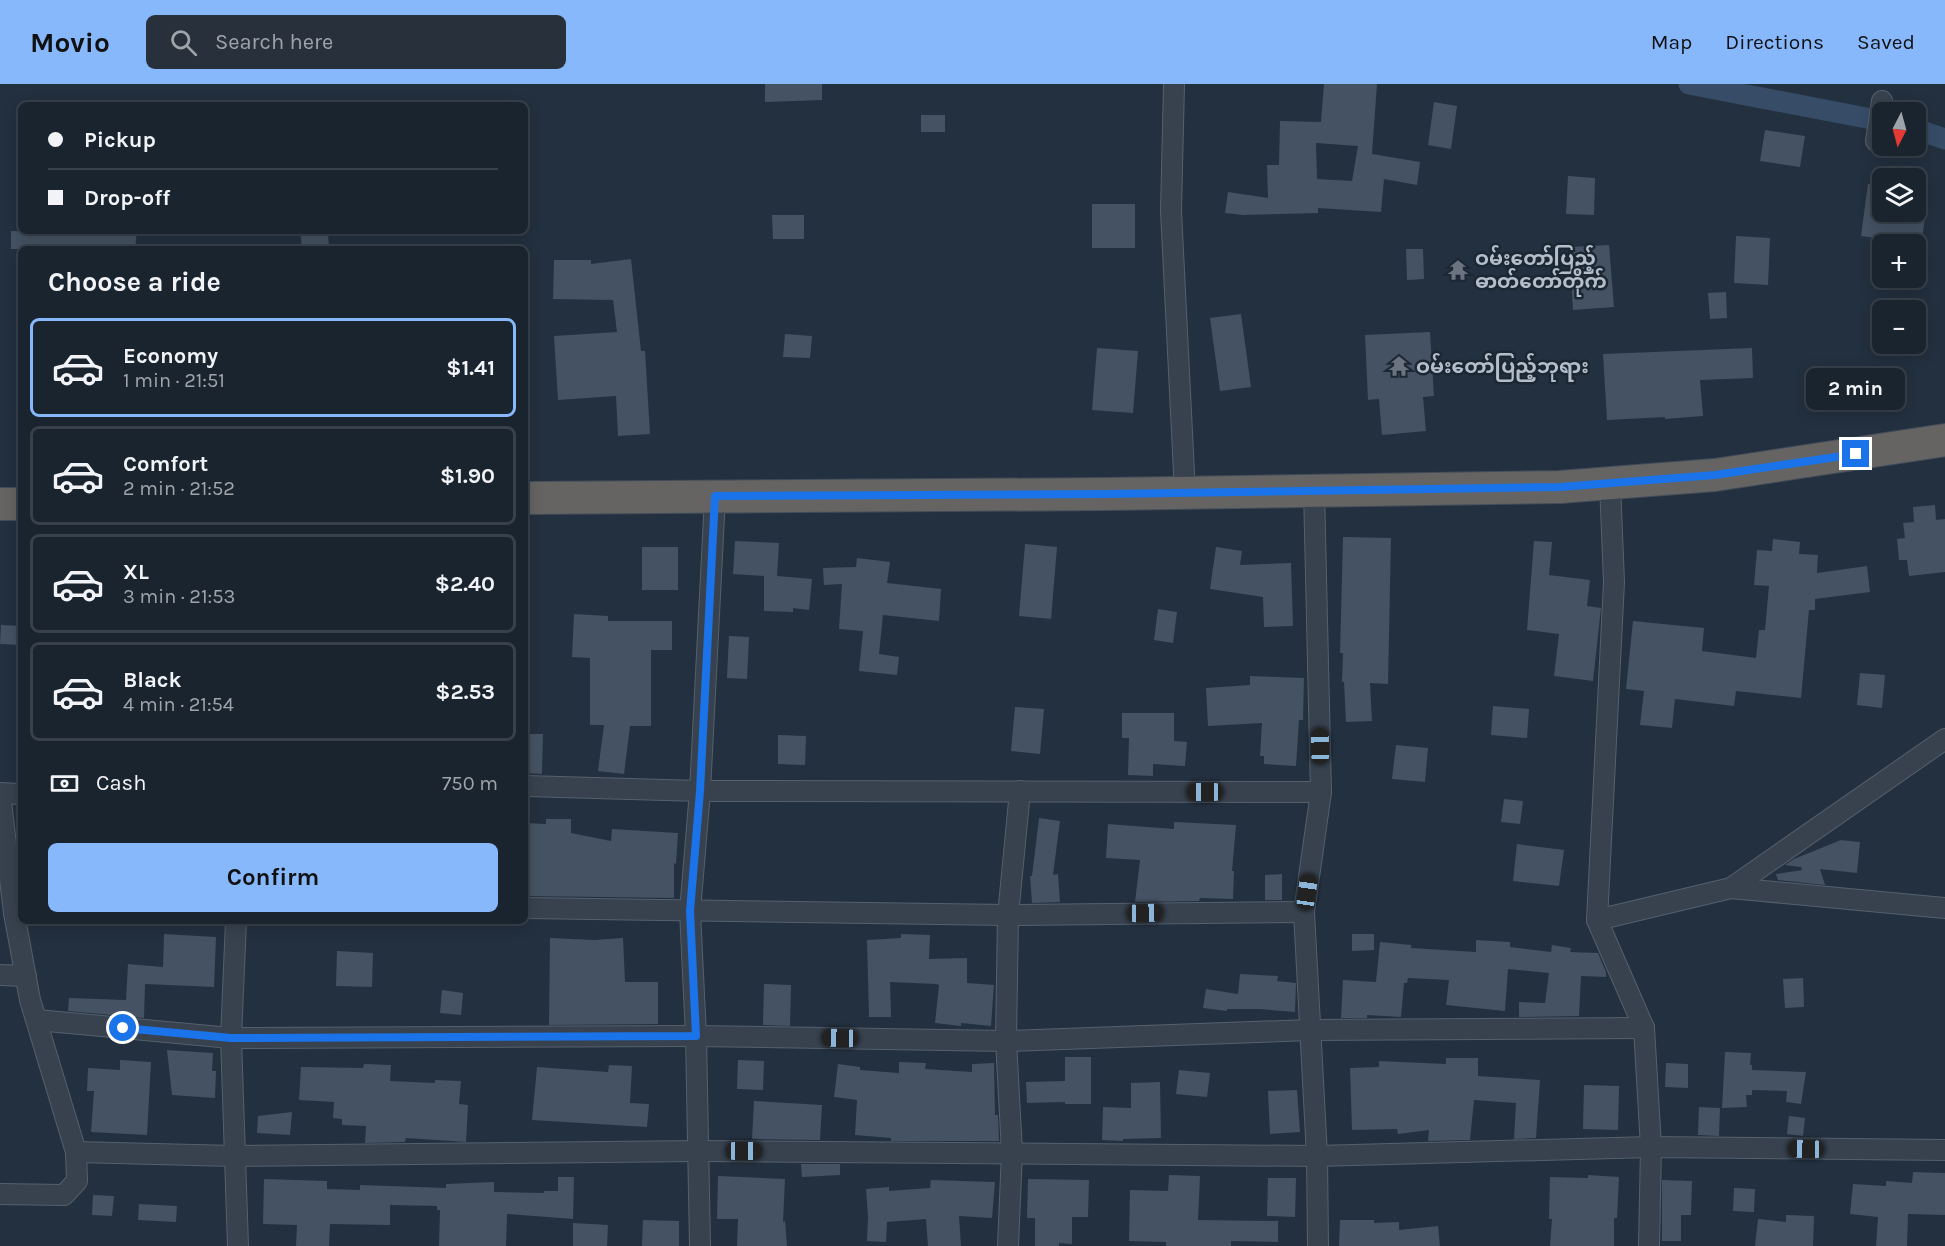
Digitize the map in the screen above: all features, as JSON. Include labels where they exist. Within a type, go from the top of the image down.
[{"type":"highway","points":[[528,498],[1490,489],[1610,484],[1715,475],[1945,440]]},
{"type":"highway","points":[[0,504],[18,504]]},
{"type":"street","points":[[1174,84],[1171,211],[1185,493]]},
{"type":"street","points":[[1610,484],[1614,582],[1597,920],[1644,1028],[1651,1147],[1649,1246]]},
{"type":"street","points":[[1314,490],[1321,792],[1304,912],[1317,1156],[1318,1246]]},
{"type":"street","points":[[700,1246],[696,1036],[690,911],[700,791],[715,496]]},
{"type":"street","points":[[1731,888],[1945,739]]},
{"type":"street","points":[[528,786],[700,791],[1321,792]]},
{"type":"street","points":[[1008,1246],[1012,1152],[1006,1041],[1008,915],[1020,791]]},
{"type":"street","points":[[17,913],[0,792],[18,794]]},
{"type":"street","points":[[1597,920],[1731,888],[1945,908]]},
{"type":"street","points":[[528,908],[1008,915],[1304,912]]},
{"type":"street","points":[[0,1194],[64,1195],[77,1181],[76,1152],[37,1020],[26,976],[19,924]]},
{"type":"street","points":[[236,924],[231,1038],[238,1246]]},
{"type":"street","points":[[0,975],[26,976]]},
{"type":"street","points":[[37,1020],[231,1038],[696,1036],[1006,1041],[1310,1030],[1644,1028]]},
{"type":"street","points":[[76,1152],[234,1156],[699,1151],[1317,1156],[1651,1147],[1945,1150]]},
{"type":"building","points":[[765,84],[822,84],[822,100],[765,102]]},
{"type":"building","points":[[1324,84],[1377,84],[1372,154],[1420,162],[1417,185],[1384,179],[1381,212],[1318,208],[1318,213],[1243,215],[1225,213],[1228,192],[1268,198],[1267,165],[1279,165],[1280,121],[1321,122]],"holes":[[[1316,143],[1358,146],[1352,181],[1317,179]]]},
{"type":"building","points":[[1434,102],[1457,106],[1451,149],[1428,145]]},
{"type":"building","points":[[921,115],[945,115],[945,132],[921,132]]},
{"type":"building","points":[[1765,130],[1805,136],[1800,167],[1760,161]]},
{"type":"building","points":[[1568,176],[1595,178],[1594,215],[1566,214]]},
{"type":"building","points":[[1868,184],[1872,185],[1872,222],[1924,222],[1923,234],[1872,234],[1872,237],[1861,236]]},
{"type":"building","points":[[1092,204],[1135,204],[1135,248],[1092,248]]},
{"type":"building","points":[[772,215],[804,215],[804,239],[773,239]]},
{"type":"building","points":[[11,231],[18,231],[18,234],[137,234],[135,246],[18,246],[18,249],[11,249]]},
{"type":"building","points":[[300,234],[328,234],[329,246],[302,246]]},
{"type":"building","points":[[1736,236],[1770,238],[1768,285],[1734,283]]},
{"type":"building","points":[[1609,245],[1614,307],[1573,310],[1569,247]]},
{"type":"building","points":[[1406,249],[1423,249],[1424,279],[1407,280]]},
{"type":"building","points":[[631,259],[641,351],[645,351],[650,434],[618,436],[616,396],[558,400],[554,336],[617,332],[613,300],[553,299],[554,260],[591,260],[591,264]]},
{"type":"building","points":[[1726,292],[1727,318],[1710,319],[1708,293]]},
{"type":"building","points":[[1241,314],[1251,387],[1220,391],[1210,318]]},
{"type":"building","name":"ဝမ်းတော်ပြည့်ဘုရား","points":[[1430,332],[1434,396],[1423,397],[1426,431],[1382,435],[1379,399],[1368,400],[1365,335]]},
{"type":"building","points":[[785,334],[812,336],[810,358],[783,357]]},
{"type":"building","points":[[1097,348],[1138,351],[1133,413],[1092,410]]},
{"type":"building","points":[[1752,348],[1753,378],[1700,380],[1703,416],[1607,420],[1603,354]]},
{"type":"building","points":[[1935,505],[1936,520],[1945,519],[1945,572],[1909,576],[1907,560],[1899,560],[1897,539],[1905,538],[1903,523],[1914,522],[1913,507]]},
{"type":"building","points":[[1343,537],[1391,538],[1388,684],[1370,683],[1372,721],[1346,722],[1344,682],[1342,682],[1343,653],[1340,653]]},
{"type":"building","points":[[1773,539],[1800,542],[1799,554],[1818,555],[1817,573],[1867,566],[1870,592],[1815,599],[1815,610],[1809,610],[1801,698],[1736,691],[1734,706],[1675,699],[1672,728],[1640,725],[1644,691],[1626,689],[1633,621],[1704,628],[1702,651],[1756,658],[1759,630],[1765,630],[1769,586],[1754,585],[1757,550],[1772,551]]},
{"type":"building","points":[[735,541],[779,543],[777,576],[812,579],[809,610],[793,608],[793,612],[764,611],[764,576],[733,574]]},
{"type":"building","points":[[1534,541],[1552,542],[1549,575],[1590,580],[1587,606],[1601,608],[1593,681],[1554,676],[1559,634],[1527,630]]},
{"type":"building","points":[[1025,544],[1057,547],[1051,619],[1019,616]]},
{"type":"building","points":[[642,547],[678,547],[678,590],[642,590]]},
{"type":"building","points":[[1216,547],[1242,551],[1240,565],[1291,563],[1293,626],[1264,627],[1263,597],[1210,589]]},
{"type":"building","points":[[857,558],[890,562],[887,583],[941,589],[939,621],[883,615],[879,654],[899,657],[897,675],[859,671],[863,631],[839,629],[842,584],[824,585],[823,568],[856,567]]},
{"type":"building","points":[[1158,609],[1177,612],[1173,643],[1154,640]]},
{"type":"building","points":[[574,614],[608,616],[608,621],[672,621],[672,650],[651,650],[651,726],[630,726],[624,774],[598,771],[604,725],[590,725],[590,658],[572,657]]},
{"type":"building","points":[[1,625],[18,626],[18,645],[0,644]]},
{"type":"building","points":[[729,636],[749,637],[747,679],[727,678]]},
{"type":"building","points":[[1860,673],[1885,675],[1882,708],[1857,705]]},
{"type":"building","points":[[1250,676],[1304,678],[1303,720],[1299,720],[1296,766],[1264,764],[1264,756],[1260,756],[1262,723],[1208,726],[1206,688],[1250,685]]},
{"type":"building","points":[[1493,706],[1529,709],[1527,738],[1491,735]]},
{"type":"building","points":[[1015,707],[1044,709],[1040,754],[1011,751]]},
{"type":"building","points":[[1122,713],[1174,713],[1174,741],[1187,742],[1185,766],[1153,764],[1153,776],[1128,775],[1129,738],[1122,738]]},
{"type":"building","points":[[528,734],[543,734],[542,774],[528,773]]},
{"type":"building","points":[[778,735],[806,736],[805,765],[778,764]]},
{"type":"building","points":[[1396,745],[1428,748],[1425,782],[1392,779]]},
{"type":"building","points":[[1504,799],[1523,801],[1520,824],[1501,822]]},
{"type":"building","points":[[1039,818],[1060,821],[1053,875],[1058,874],[1060,902],[1032,903],[1030,876],[1032,876]]},
{"type":"building","points":[[546,819],[571,819],[571,833],[611,841],[612,829],[678,833],[676,864],[674,863],[674,898],[528,896],[528,823],[546,824]]},
{"type":"building","points":[[1174,822],[1236,825],[1232,871],[1234,871],[1233,899],[1200,898],[1199,901],[1135,902],[1140,860],[1106,858],[1108,824],[1174,829]]},
{"type":"building","points":[[1841,840],[1860,842],[1857,873],[1820,869],[1825,885],[1778,880],[1776,874],[1802,870],[1801,867],[1785,865],[1794,859]]},
{"type":"building","points":[[1517,844],[1564,850],[1559,886],[1513,881]]},
{"type":"building","points":[[1282,874],[1282,900],[1265,900],[1265,875]]},
{"type":"building","points":[[164,934],[216,937],[214,987],[145,984],[144,1018],[68,1011],[69,998],[126,1000],[128,964],[163,967]]},
{"type":"building","points":[[901,934],[930,935],[929,959],[967,958],[967,983],[994,985],[991,1026],[935,1023],[939,985],[936,984],[890,982],[891,1017],[869,1017],[867,940],[901,938]]},
{"type":"building","points":[[1352,934],[1374,934],[1374,950],[1352,951]]},
{"type":"building","points":[[550,938],[595,940],[623,938],[625,982],[658,982],[658,1024],[549,1025]]},
{"type":"building","points":[[1476,940],[1510,942],[1510,947],[1551,952],[1552,945],[1571,948],[1570,952],[1598,953],[1606,977],[1581,976],[1579,1016],[1519,1017],[1519,1002],[1545,1003],[1549,973],[1508,969],[1505,1011],[1446,1005],[1449,980],[1408,978],[1407,983],[1404,983],[1401,1017],[1367,1015],[1367,1018],[1341,1018],[1343,980],[1376,982],[1380,942],[1411,945],[1411,948],[1476,952]]},
{"type":"building","points":[[337,951],[373,953],[372,987],[336,986]]},
{"type":"building","points":[[1240,974],[1278,976],[1277,981],[1296,983],[1295,1012],[1259,1009],[1227,1009],[1227,1011],[1203,1008],[1206,989],[1238,994]]},
{"type":"building","points":[[1803,978],[1804,1007],[1785,1008],[1783,979]]},
{"type":"building","points":[[764,984],[791,985],[790,1026],[763,1025]]},
{"type":"building","points":[[442,990],[463,993],[461,1015],[440,1013]]},
{"type":"building","points":[[167,1050],[213,1053],[212,1071],[216,1071],[215,1098],[172,1095]]},
{"type":"building","points":[[1725,1052],[1751,1053],[1752,1070],[1806,1072],[1801,1104],[1786,1102],[1787,1091],[1752,1090],[1752,1095],[1746,1095],[1747,1107],[1722,1108]]},
{"type":"building","points":[[1065,1057],[1091,1057],[1091,1104],[1027,1103],[1026,1082],[1065,1081]]},
{"type":"building","points":[[1446,1058],[1478,1058],[1478,1076],[1540,1080],[1536,1138],[1514,1139],[1516,1103],[1474,1100],[1470,1140],[1428,1141],[1429,1130],[1398,1134],[1397,1129],[1352,1130],[1350,1068],[1379,1067],[1379,1061],[1446,1064]]},
{"type":"building","points":[[120,1060],[151,1062],[147,1135],[91,1132],[94,1091],[87,1091],[88,1068],[120,1070]]},
{"type":"building","points":[[738,1060],[764,1061],[763,1090],[737,1089]]},
{"type":"building","points":[[899,1062],[926,1063],[925,1069],[972,1072],[972,1064],[994,1063],[995,1115],[998,1115],[999,1141],[891,1141],[891,1138],[855,1135],[857,1100],[834,1097],[838,1064],[860,1067],[860,1070],[899,1073]]},
{"type":"building","points":[[1666,1063],[1688,1064],[1688,1088],[1665,1087]]},
{"type":"building","points":[[364,1064],[391,1065],[390,1081],[435,1083],[435,1080],[461,1081],[459,1104],[468,1105],[466,1142],[406,1138],[405,1142],[365,1143],[366,1126],[342,1125],[342,1119],[333,1118],[334,1102],[299,1100],[301,1067],[363,1068]]},
{"type":"building","points":[[609,1065],[632,1066],[630,1103],[649,1104],[647,1127],[532,1120],[537,1067],[608,1072]]},
{"type":"building","points":[[1179,1070],[1210,1073],[1207,1097],[1176,1094]]},
{"type":"building","points":[[1160,1082],[1161,1138],[1102,1140],[1103,1107],[1131,1108],[1131,1083]]},
{"type":"building","points":[[1584,1085],[1619,1086],[1618,1130],[1583,1129]]},
{"type":"building","points":[[1297,1090],[1300,1132],[1270,1134],[1268,1091]]},
{"type":"building","points":[[754,1101],[822,1105],[820,1140],[752,1139]]},
{"type":"building","points":[[1699,1107],[1720,1108],[1719,1136],[1698,1135]]},
{"type":"building","points":[[292,1112],[290,1135],[257,1133],[258,1116]]},
{"type":"building","points":[[1789,1116],[1805,1118],[1803,1136],[1787,1134]]},
{"type":"building","points":[[801,1164],[840,1164],[840,1175],[802,1177]]},
{"type":"building","points":[[1913,1172],[1945,1173],[1945,1215],[1908,1214],[1907,1246],[1876,1246],[1878,1217],[1850,1214],[1853,1184],[1886,1186],[1886,1181],[1912,1183]]},
{"type":"building","points":[[1169,1175],[1200,1176],[1198,1220],[1278,1221],[1278,1242],[1231,1241],[1231,1246],[1166,1246],[1166,1242],[1129,1241],[1130,1190],[1168,1191]]},
{"type":"building","points":[[1588,1175],[1619,1177],[1617,1218],[1614,1218],[1614,1246],[1550,1246],[1552,1219],[1549,1219],[1550,1177],[1588,1178]]},
{"type":"building","points":[[718,1176],[785,1179],[783,1222],[785,1221],[787,1246],[737,1246],[738,1219],[717,1219]]},
{"type":"building","points":[[558,1177],[574,1177],[573,1219],[507,1214],[506,1246],[439,1246],[440,1210],[437,1210],[437,1206],[390,1205],[390,1225],[330,1224],[329,1246],[296,1246],[297,1225],[263,1224],[264,1179],[327,1181],[327,1189],[360,1190],[360,1185],[446,1188],[446,1184],[494,1182],[494,1192],[544,1193],[544,1191],[558,1191]]},
{"type":"building","points":[[1268,1178],[1296,1178],[1295,1217],[1267,1216]]},
{"type":"building","points":[[1028,1179],[1089,1180],[1088,1217],[1072,1217],[1072,1244],[1035,1246],[1035,1218],[1027,1218]]},
{"type":"building","points":[[931,1180],[995,1182],[992,1218],[959,1216],[961,1246],[928,1246],[926,1219],[887,1222],[886,1242],[867,1241],[866,1189],[889,1187],[889,1191],[930,1188]]},
{"type":"building","points":[[1662,1180],[1692,1181],[1691,1215],[1681,1215],[1681,1241],[1662,1241]]},
{"type":"building","points":[[1734,1188],[1755,1189],[1754,1212],[1733,1211]]},
{"type":"building","points":[[93,1195],[114,1196],[112,1216],[92,1215]]},
{"type":"building","points":[[139,1204],[177,1206],[176,1222],[138,1220]]},
{"type":"building","points":[[1786,1215],[1814,1216],[1813,1246],[1755,1246],[1758,1219],[1786,1222]]},
{"type":"building","points":[[643,1220],[679,1221],[679,1246],[642,1246]]},
{"type":"building","points":[[1340,1220],[1374,1220],[1374,1223],[1399,1222],[1399,1230],[1438,1226],[1440,1246],[1339,1246]]},
{"type":"building","points":[[573,1223],[608,1225],[607,1246],[573,1246]]},
{"type":"waterway","points":[[1689,84],[1872,119]]},
{"type":"waterway","points":[[1926,132],[1945,139]]},
{"type":"place","name":"ဝမ်းတော်ပြည့် ဓာတ်တော်တိုက်","points":[[1458,270]]},
{"type":"place","name":"ဝမ်းတော်ပြည့်ဘုရား","points":[[1399,366]]},
{"type":"route","points":[[123,1028],[231,1038],[696,1036],[690,911],[700,791],[715,496],[1107,494],[1560,487],[1715,475],[1856,454]]}]
